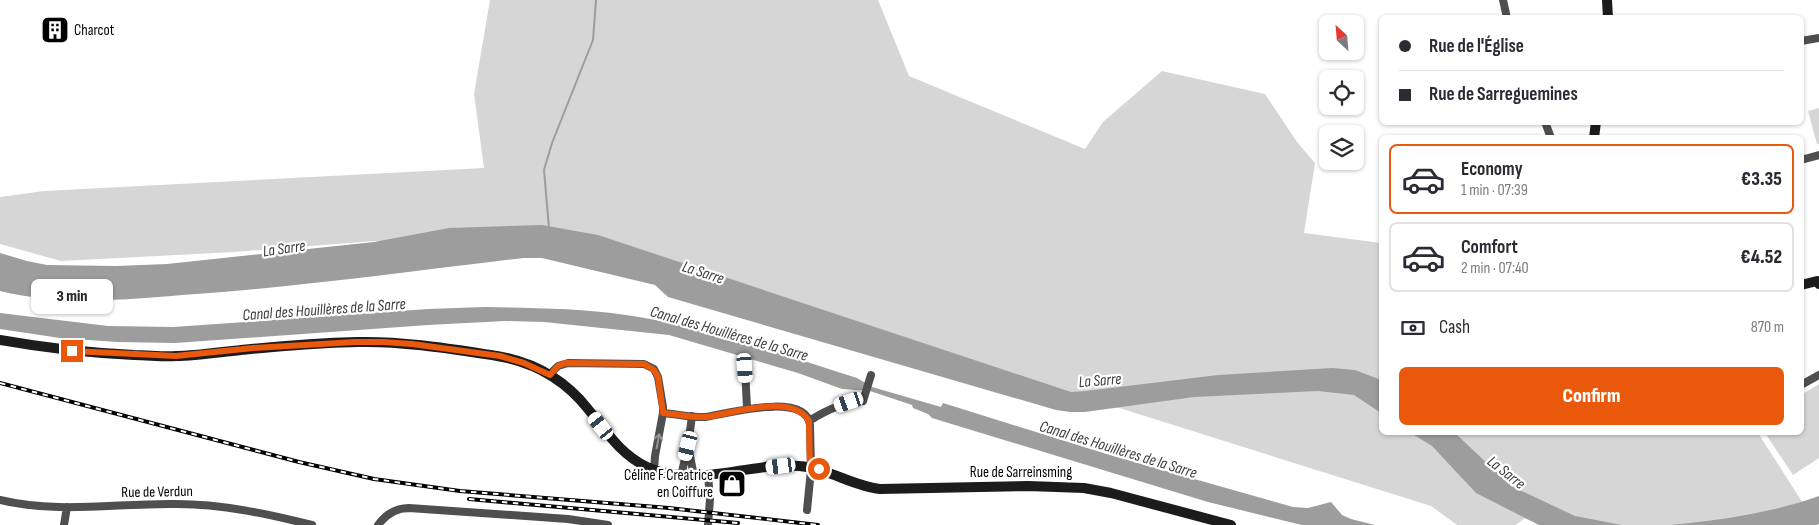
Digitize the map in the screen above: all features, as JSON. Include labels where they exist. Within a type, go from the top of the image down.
[{"type":"street","points":[[1503,0],[1506,15]]},
{"type":"street","points":[[1607,0],[1608,15]]},
{"type":"street","points":[[1804,40],[1819,38]]},
{"type":"street","points":[[1804,159],[1819,154]]},
{"type":"street","points":[[1804,284],[1818,281]]},
{"type":"street","name":"Rue de Sarreinsming","points":[[0,340],[92,353],[176,356],[262,348],[355,342],[390,342],[500,356],[524,363],[550,375],[564,385],[579,399],[620,448],[637,462],[654,470],[681,476],[694,476],[788,466],[810,467],[880,489],[1044,486],[1084,488],[1111,493],[1231,525]]},
{"type":"street","points":[[550,375],[558,366],[565,363],[644,364],[654,370],[658,377],[663,413],[654,470]]},
{"type":"street","points":[[745,368],[747,408]]},
{"type":"street","points":[[1804,383],[1819,374]]},
{"type":"street","points":[[809,421],[834,408],[864,398],[871,377]]},
{"type":"street","points":[[663,413],[704,417],[747,408],[786,407],[798,411],[809,421],[810,467],[807,510]]},
{"type":"street","points":[[681,476],[692,416]]},
{"type":"street","points":[[688,446],[694,476]]},
{"type":"street","points":[[708,475],[710,499],[708,525]]},
{"type":"street","name":"Rue de Verdun","points":[[0,500],[24,506],[203,505],[242,510],[312,525]]},
{"type":"street","points":[[64,525],[67,507]]},
{"type":"street","points":[[378,525],[393,511],[403,508],[486,512],[553,522],[581,520],[608,525]]},
{"type":"shaded area","points":[[490,0],[878,0],[909,76],[1085,149],[1103,122],[1162,71],[1265,94],[1297,142],[1315,163],[1304,233],[1379,243],[1379,435],[1759,435],[1817,525],[1552,525],[1536,509],[1516,525],[1457,525],[1431,506],[995,369],[592,237],[375,241],[234,252],[61,261],[0,244],[0,197],[44,191],[484,168],[474,94]]},
{"type":"shaded area","points":[[1819,108],[1819,144],[1817,144],[1808,111]]},
{"type":"shaded area","points":[[1819,384],[1819,458],[1793,475],[1766,435],[1804,435],[1804,393]]},
{"type":"water","name":"La Sarre","points":[[542,225],[598,235],[1071,392],[1218,375],[1332,368],[1355,370],[1379,379],[1379,412],[1354,395],[1318,391],[1194,397],[1085,412],[1056,410],[668,297],[655,285],[542,258],[523,258],[278,287],[122,299],[49,299],[0,291],[0,253],[47,265],[116,266],[167,264],[374,242],[449,228]]},
{"type":"water","points":[[485,307],[591,311],[655,320],[714,333],[857,378],[872,387],[941,407],[943,403],[1113,456],[1293,507],[1308,508],[1331,502],[1342,515],[1375,525],[1302,525],[1208,502],[932,418],[928,414],[913,408],[912,405],[870,391],[842,389],[798,373],[669,335],[544,322],[505,321],[175,343],[117,342],[60,338],[0,329],[0,313],[108,326],[173,327],[428,309]]},
{"type":"water","points":[[1414,435],[1457,435],[1511,486],[1575,516],[1622,525],[1539,525],[1476,493],[1432,446]]},
{"type":"water","points":[[1819,496],[1819,524],[1817,525],[1671,525],[1746,515],[1783,507]]},
{"type":"waterway","points":[[549,228],[544,170],[552,143],[593,40],[596,0]]},
{"type":"railway","points":[[0,383],[299,462],[374,479],[460,491],[669,508],[818,525]]},
{"type":"railway","points":[[469,499],[738,523]]},
{"type":"place","name":"Charcot","points":[[55,30]]},
{"type":"place","name":"Céline F Creatrice en Coiffure","points":[[732,484]]},
{"type":"route","points":[[72,351],[176,356],[253,348],[383,342],[500,356],[535,367],[550,375],[555,368],[565,363],[644,364],[654,370],[658,377],[663,413],[704,417],[747,408],[774,406],[798,411],[808,418],[809,421],[810,467],[819,469]]},
{"type":"water label","name":"Canal des Houillères de la Sarre","points":[[324,310]]},
{"type":"water label","name":"Canal des Houillères de la Sarre","points":[[729,334]]},
{"type":"water label","name":"Canal des Houillères de la Sarre","points":[[1118,450]]}]
